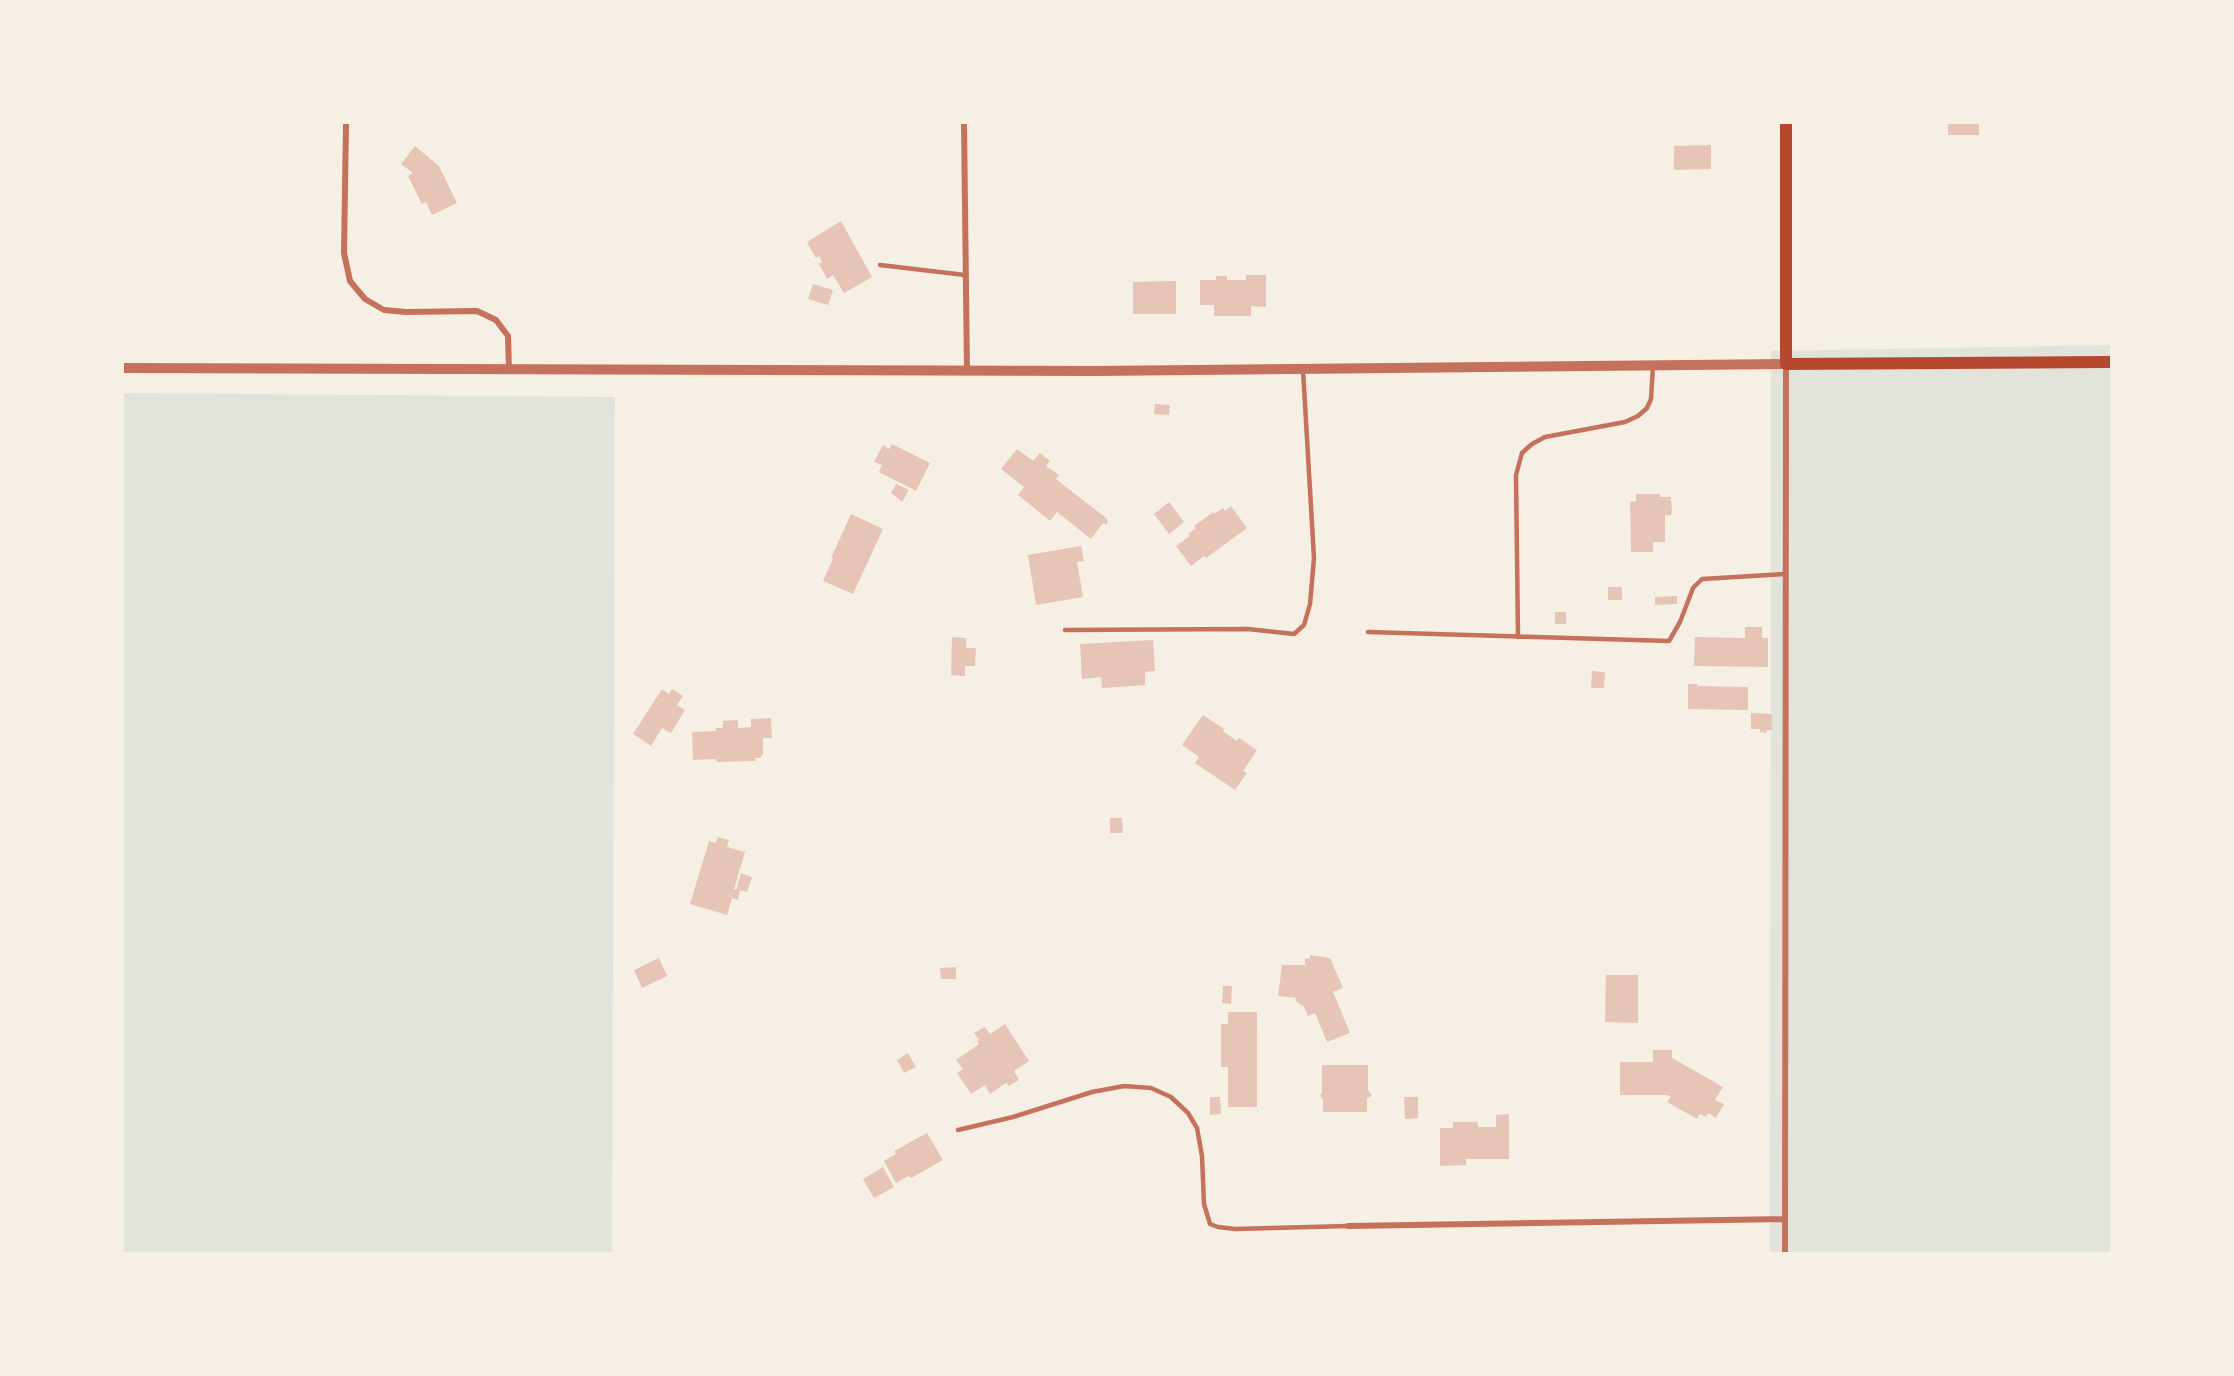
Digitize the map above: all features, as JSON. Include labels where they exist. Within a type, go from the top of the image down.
[{"type":"main road","points":[[1786,123],[1786,364],[2111,362]]},
{"type":"street","points":[[346,123],[344,253],[350,280],[365,299],[384,310],[477,311],[496,320],[508,336],[509,370]]},
{"type":"street","points":[[964,123],[967,370]]},
{"type":"street","points":[[123,368],[967,370],[1786,364],[1785,1253]]},
{"type":"street","points":[[1348,1226],[1785,1219]]},
{"type":"lane","points":[[880,266],[965,275]]},
{"type":"lane","points":[[1518,637],[1516,475],[1522,453],[1545,437],[1625,422],[1638,416],[1647,408],[1651,399],[1653,364]]},
{"type":"lane","points":[[1065,630],[1248,629],[1294,634],[1304,625],[1310,604],[1314,558],[1303,367]]},
{"type":"lane","points":[[1368,632],[1669,641],[1680,622],[1692,588],[1702,579],[1785,574]]},
{"type":"lane","points":[[958,1130],[1013,1117],[1092,1092],[1124,1086],[1151,1088],[1171,1097],[1188,1113],[1197,1128],[1202,1156],[1204,1204],[1210,1224],[1235,1229],[1348,1226]]},
{"type":"shaded area","points":[[2111,345],[2111,1253],[1770,1253],[1771,351]]},
{"type":"shaded area","points":[[123,393],[615,397],[612,1253],[123,1253]]},
{"type":"building","points":[[1948,123],[1979,123],[1979,135],[1948,135]]},
{"type":"building","points":[[1711,145],[1711,169],[1674,170],[1674,146]]},
{"type":"building","points":[[415,146],[439,166],[457,203],[432,215],[426,202],[422,204],[408,176],[413,173],[401,164]]},
{"type":"building","points":[[841,221],[872,277],[844,293],[833,275],[827,279],[819,264],[822,262],[819,256],[816,258],[807,242]]},
{"type":"building","points":[[1246,275],[1266,275],[1266,307],[1251,306],[1251,316],[1214,316],[1214,305],[1200,305],[1200,280],[1216,280],[1216,276],[1227,276],[1227,280],[1246,280]]},
{"type":"building","points":[[1176,281],[1176,314],[1133,314],[1133,282]]},
{"type":"building","points":[[813,284],[833,290],[828,305],[808,299]]},
{"type":"building","points":[[1155,404],[1170,405],[1169,415],[1154,414]]},
{"type":"building","points":[[892,444],[930,463],[916,491],[879,472],[882,465],[874,462],[883,445],[889,449]]},
{"type":"building","points":[[1017,449],[1033,461],[1040,453],[1050,461],[1046,466],[1059,475],[1056,479],[1106,518],[1108,522],[1106,525],[1103,523],[1091,539],[1057,512],[1050,521],[1018,495],[1024,487],[1001,469]]},
{"type":"building","points":[[896,484],[909,490],[902,502],[891,493]]},
{"type":"building","points":[[1636,494],[1660,494],[1660,497],[1671,497],[1671,515],[1665,515],[1665,542],[1653,542],[1653,552],[1631,552],[1630,502],[1636,501]]},
{"type":"building","points":[[1169,502],[1184,522],[1169,534],[1154,514]]},
{"type":"building","points":[[1231,506],[1247,528],[1206,558],[1204,556],[1191,566],[1176,546],[1190,536],[1188,534],[1196,528],[1194,526],[1213,512],[1214,514],[1223,508],[1225,511]]},
{"type":"building","points":[[851,514],[883,529],[853,594],[823,581]]},
{"type":"building","points":[[1081,546],[1084,561],[1077,562],[1083,597],[1036,605],[1028,555]]},
{"type":"building","points":[[1608,587],[1622,587],[1622,600],[1608,600]]},
{"type":"building","points":[[1677,596],[1677,604],[1655,605],[1655,597]]},
{"type":"building","points":[[1555,612],[1566,612],[1566,624],[1555,624]]},
{"type":"building","points":[[1745,627],[1762,627],[1762,638],[1768,638],[1768,667],[1694,666],[1695,637],[1745,638]]},
{"type":"building","points":[[952,637],[966,638],[966,648],[976,648],[975,666],[965,666],[965,676],[951,675]]},
{"type":"building","points":[[1153,640],[1155,671],[1145,672],[1145,685],[1102,688],[1101,677],[1082,679],[1080,644]]},
{"type":"building","points":[[1592,671],[1605,672],[1604,688],[1591,688]]},
{"type":"building","points":[[1688,684],[1748,687],[1748,710],[1688,709]]},
{"type":"building","points":[[662,689],[669,694],[672,689],[683,696],[677,705],[685,710],[671,733],[662,728],[651,746],[633,734]]},
{"type":"building","points":[[1751,713],[1772,714],[1772,730],[1767,730],[1766,733],[1760,732],[1760,729],[1751,729]]},
{"type":"building","points":[[1203,715],[1237,741],[1239,738],[1257,750],[1243,771],[1247,773],[1235,790],[1195,763],[1199,757],[1182,745]]},
{"type":"building","points":[[771,718],[772,738],[763,738],[763,754],[760,758],[755,758],[756,761],[693,760],[692,732],[716,731],[716,728],[723,728],[723,721],[738,720],[738,728],[751,727],[751,719]]},
{"type":"building","points":[[1110,818],[1122,818],[1123,833],[1110,833]]},
{"type":"building","points":[[718,837],[729,840],[727,847],[745,852],[734,889],[736,890],[741,873],[752,877],[747,892],[740,890],[738,900],[732,898],[727,915],[690,904],[709,841],[716,843]]},
{"type":"building","points":[[1310,955],[1330,958],[1343,988],[1333,992],[1350,1033],[1327,1042],[1315,1013],[1308,1016],[1303,1005],[1295,1000],[1296,998],[1278,996],[1282,965],[1305,965],[1305,958],[1310,959]]},
{"type":"building","points":[[659,958],[667,976],[642,988],[634,970]]},
{"type":"building","points":[[956,967],[956,979],[941,979],[940,968]]},
{"type":"building","points":[[1606,975],[1638,975],[1638,1023],[1605,1022]]},
{"type":"building","points":[[1223,986],[1232,986],[1231,1004],[1222,1003]]},
{"type":"building","points":[[1228,1012],[1257,1012],[1257,1107],[1228,1107],[1228,1067],[1221,1067],[1221,1024],[1228,1024]]},
{"type":"building","points":[[1005,1024],[1029,1061],[1014,1071],[1019,1080],[1009,1086],[1006,1083],[990,1094],[985,1085],[971,1094],[957,1073],[963,1069],[956,1060],[979,1044],[974,1033],[985,1027],[990,1034]]},
{"type":"building","points":[[1653,1050],[1672,1050],[1672,1058],[1723,1087],[1715,1100],[1724,1104],[1716,1118],[1708,1113],[1706,1117],[1700,1114],[1697,1119],[1667,1102],[1671,1097],[1667,1095],[1620,1095],[1620,1062],[1653,1062]]},
{"type":"building","points":[[908,1053],[916,1067],[904,1073],[897,1060]]},
{"type":"building","points":[[1322,1065],[1368,1065],[1368,1090],[1372,1095],[1367,1099],[1367,1112],[1323,1112],[1323,1099],[1320,1096]]},
{"type":"building","points":[[1210,1097],[1220,1097],[1221,1114],[1210,1115]]},
{"type":"building","points":[[1404,1097],[1418,1097],[1418,1118],[1405,1119]]},
{"type":"building","points":[[1509,1114],[1509,1159],[1466,1159],[1466,1165],[1440,1166],[1440,1128],[1453,1128],[1453,1122],[1478,1122],[1478,1127],[1496,1127],[1496,1115]]},
{"type":"building","points":[[927,1133],[943,1160],[911,1178],[909,1176],[896,1183],[884,1161],[896,1154],[894,1151]]},
{"type":"building","points":[[883,1167],[894,1187],[874,1198],[863,1179]]}]
